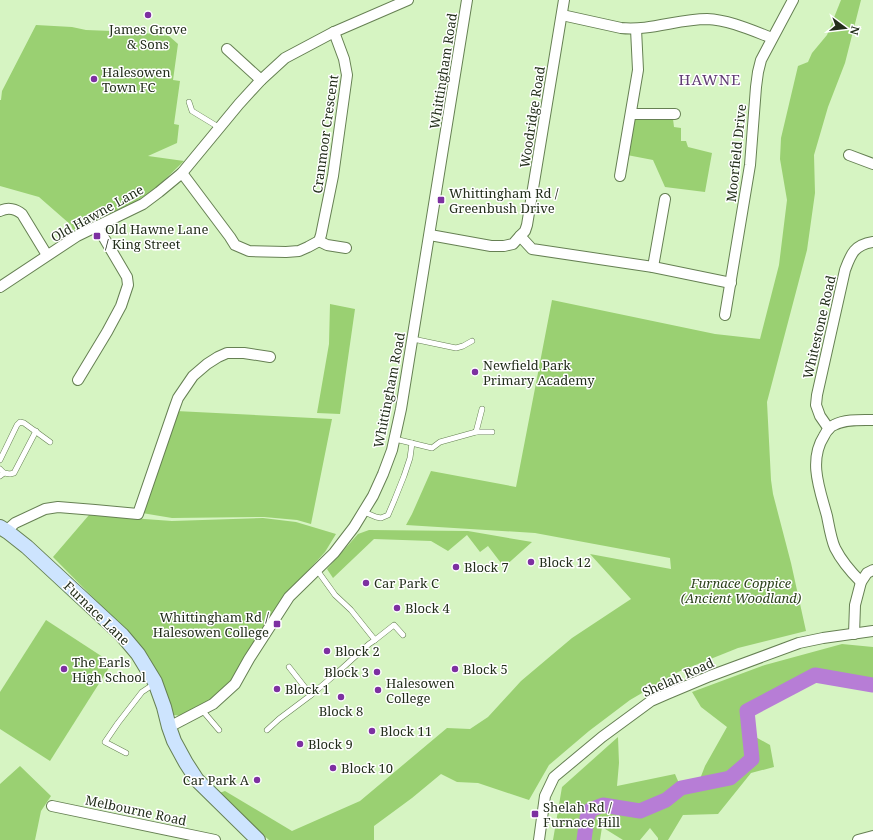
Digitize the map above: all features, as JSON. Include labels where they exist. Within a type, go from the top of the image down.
[{"type":"street","name":"Old Hawne Lane","points":[[0,287],[77,236],[143,204],[159,192],[182,173],[261,80],[285,58],[334,32],[408,0]]},
{"type":"street","name":"Whittingham Road","points":[[169,727],[213,704],[235,684],[249,659],[289,597],[334,553],[354,527],[373,496],[383,474],[392,450],[401,409],[467,0]]},
{"type":"street","name":"Woodridge Road","points":[[520,236],[527,225],[564,0]]},
{"type":"street","name":"Moorfield Drive","points":[[725,316],[750,165],[758,72],[761,60],[793,0]]},
{"type":"street","points":[[562,15],[620,28],[636,29],[687,21],[705,19],[717,20],[740,26],[772,38]]},
{"type":"street","points":[[620,176],[638,70],[636,29]]},
{"type":"street","name":"Cranmoor Crescent","points":[[319,242],[322,235],[333,176],[347,76],[344,59],[334,32]]},
{"type":"street","points":[[227,49],[261,80]]},
{"type":"street","points":[[631,114],[675,114]]},
{"type":"street","points":[[849,155],[873,164]]},
{"type":"street","points":[[182,173],[235,245],[249,251],[292,252],[299,251],[319,242],[346,248]]},
{"type":"street","points":[[653,267],[665,198]]},
{"type":"street","points":[[0,210],[18,210],[47,255]]},
{"type":"street","points":[[78,380],[121,306],[128,285],[126,277],[97,226]]},
{"type":"street","points":[[430,235],[491,246],[513,244],[520,236],[532,249],[653,267],[731,282]]},
{"type":"street","name":"Whitestone Road","points":[[828,429],[818,411],[816,405],[816,395],[845,270],[850,256],[855,249],[862,244],[873,242]]},
{"type":"street","points":[[3,529],[45,509],[88,509],[138,514],[178,398],[193,376],[207,364],[227,353],[270,357]]},
{"type":"street","points":[[861,582],[846,566],[835,547],[816,468],[818,449],[828,429],[834,425],[849,421],[873,420]]},
{"type":"street","name":"Furnace Lane","points":[[3,529],[27,547],[122,635],[138,654],[155,684],[164,707],[174,741],[186,763],[197,780],[250,838]]},
{"type":"street","points":[[854,634],[855,605],[861,582],[867,573],[873,570]]},
{"type":"street","name":"Shelah Road","points":[[539,840],[545,796],[554,777],[602,737],[651,701],[710,676],[799,643],[873,631]]},
{"type":"street","name":"Melbourne Road","points":[[52,806],[215,840]]},
{"type":"street","points":[[858,840],[873,836]]},
{"type":"lane","points":[[189,102],[192,111],[220,128]]},
{"type":"lane","points":[[413,339],[456,348],[472,341]]},
{"type":"lane","points":[[476,432],[482,409]]},
{"type":"lane","points":[[0,460],[17,424],[20,422],[24,422],[50,442]]},
{"type":"lane","points":[[1,473],[14,473],[36,431]]},
{"type":"lane","points":[[395,439],[432,448],[440,442],[476,432],[492,432]]},
{"type":"lane","points":[[364,512],[376,518],[381,518],[388,515],[410,458],[412,443]]},
{"type":"lane","points":[[317,570],[335,594],[351,610],[375,640]]},
{"type":"lane","points":[[267,730],[311,695],[369,644],[394,625],[403,635]]},
{"type":"lane","points":[[289,667],[311,695]]},
{"type":"lane","points":[[126,753],[105,742],[142,692],[155,684]]},
{"type":"lane","points":[[202,710],[219,730]]},
{"type":"green space","name":"Furnace Coppice (Ancient Woodland)","points":[[841,0],[861,0],[845,63],[828,107],[814,155],[815,193],[807,250],[767,402],[773,494],[791,563],[806,631],[738,648],[678,672],[630,700],[589,731],[549,765],[529,800],[478,783],[457,782],[441,774],[374,826],[374,840],[269,840],[219,793],[225,791],[292,831],[360,801],[447,728],[470,729],[488,717],[521,681],[572,638],[631,599],[590,554],[671,569],[670,558],[535,533],[406,525],[431,471],[516,487],[552,300],[715,334],[760,339],[779,265],[787,200],[780,159],[781,138],[798,66],[808,62],[812,53],[827,35]]},
{"type":"green space","points":[[36,25],[72,27],[86,30],[137,32],[169,36],[178,44],[173,80],[180,81],[174,124],[179,125],[177,143],[148,156],[184,161],[155,189],[127,207],[73,230],[71,225],[39,197],[0,186],[0,100],[2,91]]},
{"type":"green space","points":[[636,115],[673,119],[674,127],[681,128],[681,141],[686,141],[688,147],[712,153],[705,192],[665,187],[653,160],[627,155]]},
{"type":"green space","points":[[330,304],[355,309],[340,414],[317,413],[329,344]]},
{"type":"green space","points":[[176,411],[332,419],[311,524],[297,520],[264,517],[172,518],[142,513]]},
{"type":"green space","points":[[89,515],[172,521],[263,518],[296,522],[336,534],[325,552],[285,596],[232,680],[211,702],[182,716],[174,715],[169,708],[161,681],[149,657],[136,641],[53,557]]},
{"type":"green space","points":[[369,530],[468,531],[532,542],[504,567],[488,546],[480,552],[467,535],[448,551],[431,541],[374,539],[333,578],[327,569],[358,534]]},
{"type":"green space","points":[[46,620],[112,663],[50,761],[0,729],[0,692]]},
{"type":"green space","points":[[842,644],[873,647],[873,685],[815,675],[747,711],[752,735],[770,745],[774,767],[751,773],[718,814],[683,815],[668,840],[658,840],[650,828],[640,840],[623,840],[602,827],[600,840],[553,840],[562,787],[618,737],[619,763],[617,786],[675,774],[681,788],[698,784],[705,766],[727,727],[701,707],[692,692],[765,665]]},
{"type":"green space","points":[[20,766],[51,796],[41,811],[35,840],[0,840],[0,784]]},
{"type":"waterway","points":[[584,840],[587,818],[590,810],[603,805],[640,811],[666,800],[681,788],[730,778],[752,759],[747,711],[815,675],[873,685]]},
{"type":"place","name":"James Grove & Sons","points":[[148,15]]},
{"type":"place","name":"Halesowen Town FC","points":[[94,79]]},
{"type":"place","name":"Whittingham Rd / Greenbush Drive","points":[[441,200]]},
{"type":"place","name":"Old Hawne Lane / King Street","points":[[97,236]]},
{"type":"place","name":"Newfield Park Primary Academy","points":[[475,372]]},
{"type":"place","name":"Block 12","points":[[531,562]]},
{"type":"place","name":"Block 7","points":[[456,567]]},
{"type":"place","name":"Car Park C","points":[[366,583]]},
{"type":"place","name":"Block 4","points":[[397,608]]},
{"type":"place","name":"Whittingham Rd / Halesowen College","points":[[277,624]]},
{"type":"place","name":"Block 2","points":[[327,651]]},
{"type":"place","name":"The Earls High School","points":[[64,669]]},
{"type":"place","name":"Block 5","points":[[455,669]]},
{"type":"place","name":"Block 3","points":[[377,672]]},
{"type":"place","name":"Block 1","points":[[277,689]]},
{"type":"place","name":"Halesowen College","points":[[378,690]]},
{"type":"place","name":"Block 8","points":[[341,697]]},
{"type":"place","name":"Block 11","points":[[372,731]]},
{"type":"place","name":"Block 9","points":[[300,744]]},
{"type":"place","name":"Block 10","points":[[333,768]]},
{"type":"place","name":"Car Park A","points":[[257,780]]},
{"type":"place","name":"Shelah Rd / Furnace Hill","points":[[535,814]]},
{"type":"district","name":"HAWNE","points":[[710,80]]}]
